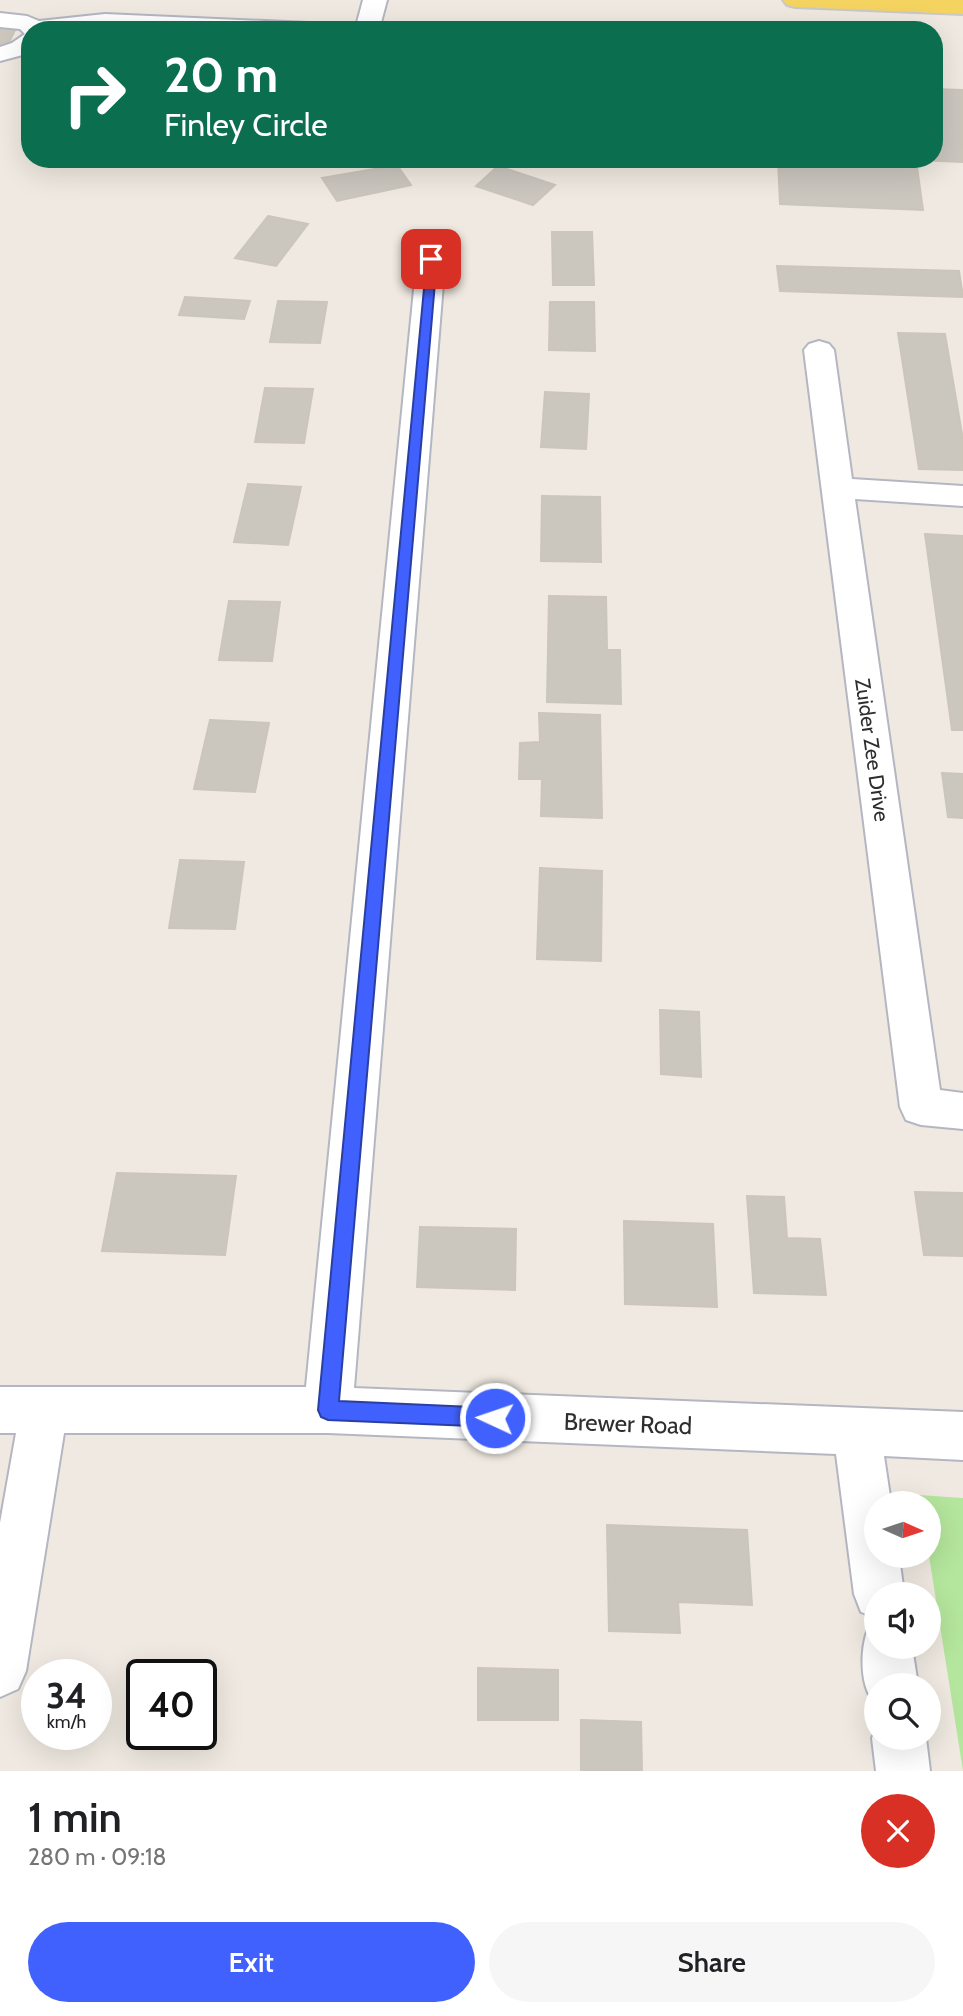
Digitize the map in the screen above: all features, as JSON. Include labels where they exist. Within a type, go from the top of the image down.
[{"type":"main road","points":[[795,0],[963,7]]},
{"type":"street","points":[[369,21],[375,0]]},
{"type":"street","points":[[66,21],[104,10],[217,21]]},
{"type":"street","points":[[0,20],[21,22]]},
{"type":"street","points":[[0,54],[21,48]]},
{"type":"street","points":[[328,1410],[431,259]]},
{"type":"street","name":"Zuider Zee Drive","points":[[819,350],[921,1107],[963,1111]]},
{"type":"street","points":[[836,488],[963,496]]},
{"type":"street","points":[[0,1671],[22,1409]]},
{"type":"street","name":"Brewer Road","points":[[22,1409],[328,1410],[963,1436]]},
{"type":"street","points":[[858,1433],[877,1582]]},
{"type":"street","points":[[900,1750],[903,1771]]},
{"type":"green space","points":[[942,1497],[963,1498],[963,1771],[941,1632],[941,1582],[933,1582],[931,1568],[942,1568]]},
{"type":"building","points":[[0,27],[16,28],[5,51],[0,51]]},
{"type":"building","points":[[943,89],[963,90],[963,162],[943,161]]},
{"type":"building","points":[[380,168],[399,168],[411,185],[337,201],[322,178]]},
{"type":"building","points":[[496,168],[504,168],[555,185],[533,205],[476,186]]},
{"type":"building","points":[[778,168],[917,168],[923,210],[780,204]]},
{"type":"building","points":[[268,216],[308,224],[276,266],[235,258]]},
{"type":"building","points":[[552,232],[592,232],[594,285],[553,285]]},
{"type":"building","points":[[777,266],[959,271],[963,297],[780,291]]},
{"type":"building","points":[[185,297],[250,301],[244,319],[179,315]]},
{"type":"building","points":[[278,301],[327,302],[320,343],[270,342]]},
{"type":"building","points":[[550,302],[594,302],[595,351],[549,350]]},
{"type":"building","points":[[898,333],[945,334],[963,440],[963,470],[919,469]]},
{"type":"building","points":[[265,388],[313,389],[304,443],[255,442]]},
{"type":"building","points":[[545,392],[589,394],[586,449],[541,447]]},
{"type":"building","points":[[248,484],[301,487],[288,545],[234,542]]},
{"type":"building","points":[[542,496],[600,497],[601,562],[541,561]]},
{"type":"building","points":[[925,534],[963,536],[963,730],[952,730]]},
{"type":"building","points":[[549,596],[606,597],[607,650],[620,650],[621,704],[547,702]]},
{"type":"building","points":[[229,601],[280,602],[272,661],[219,660]]},
{"type":"building","points":[[539,713],[600,715],[602,818],[541,816],[542,779],[519,779],[520,743],[540,742]]},
{"type":"building","points":[[210,720],[269,723],[255,792],[194,789]]},
{"type":"building","points":[[942,773],[963,774],[963,818],[948,817]]},
{"type":"building","points":[[180,860],[244,862],[235,929],[169,928]]},
{"type":"building","points":[[540,868],[602,871],[601,961],[537,959]]},
{"type":"building","points":[[660,1010],[699,1012],[701,1077],[661,1074]]},
{"type":"building","points":[[117,1173],[236,1176],[225,1255],[102,1251]]},
{"type":"building","points":[[915,1192],[963,1193],[963,1256],[924,1255]]},
{"type":"building","points":[[747,1196],[784,1197],[787,1238],[820,1239],[826,1295],[754,1293]]},
{"type":"building","points":[[624,1221],[713,1224],[717,1307],[625,1304]]},
{"type":"building","points":[[420,1227],[516,1229],[515,1290],[417,1287]]},
{"type":"building","points":[[607,1525],[747,1530],[752,1605],[678,1602],[680,1633],[609,1631]]},
{"type":"building","points":[[478,1668],[558,1670],[558,1720],[478,1720]]},
{"type":"building","points":[[581,1720],[641,1722],[642,1771],[581,1771]]},
{"type":"route","points":[[431,259],[328,1410],[495,1418]]}]
